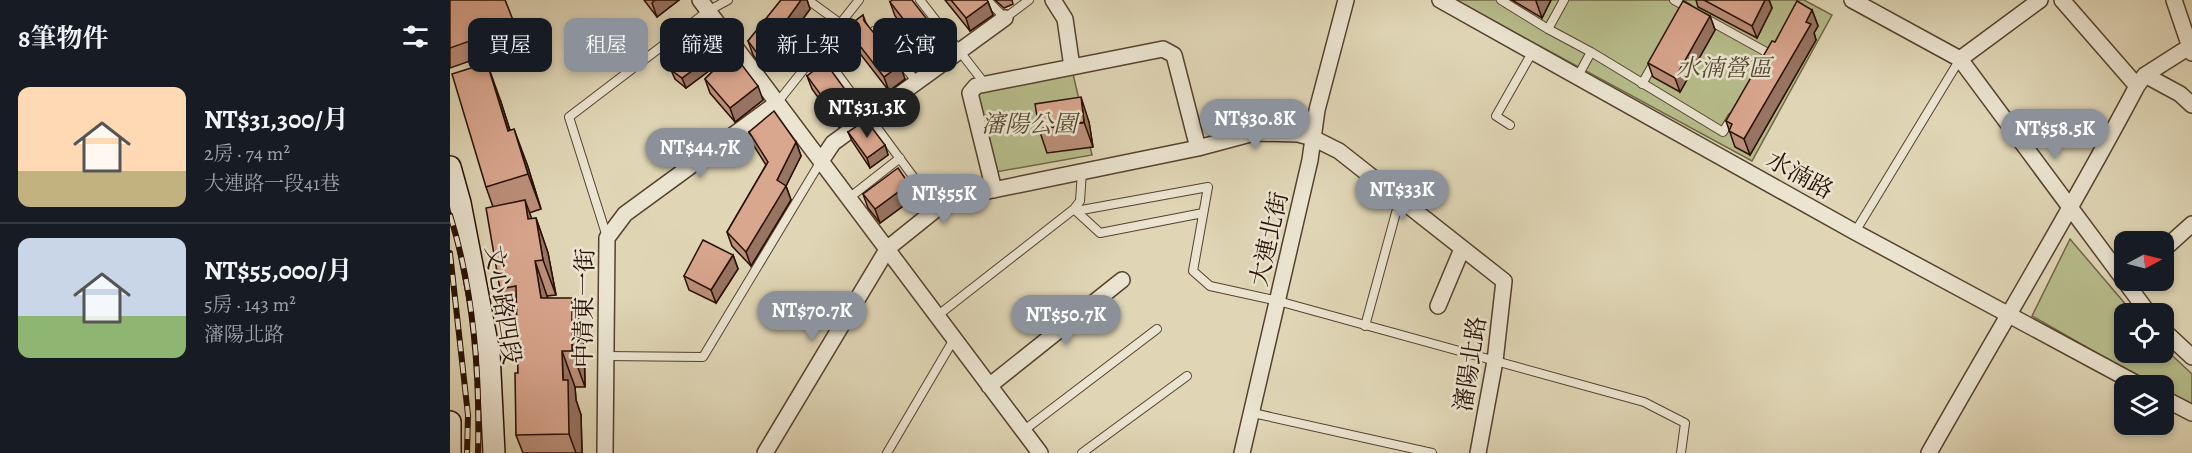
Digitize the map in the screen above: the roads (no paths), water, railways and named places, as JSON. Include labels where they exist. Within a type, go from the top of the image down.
[{"type":"main road","name":"文心路四段","points":[[450,166],[460,203],[489,353],[494,453]]},
{"type":"main road","points":[[450,422],[450,453]]},
{"type":"street","points":[[1053,0],[1065,19],[1072,67]]},
{"type":"street","name":"大連北街","points":[[1242,453],[1278,301],[1317,110],[1346,0]]},
{"type":"street","name":"水湳路","points":[[1440,0],[1855,232],[2121,375]]},
{"type":"street","points":[[1852,0],[1960,58],[2114,266]]},
{"type":"street","points":[[1960,58],[2040,0]]},
{"type":"street","points":[[2062,0],[2141,81],[2180,94],[2192,105]]},
{"type":"street","points":[[1929,453],[2008,313],[2071,210],[2141,81],[2191,48],[2174,0]]},
{"type":"street","points":[[704,5],[746,55],[777,103],[1040,453]]},
{"type":"street","points":[[821,161],[833,143],[1005,18]]},
{"type":"street","points":[[994,190],[970,93],[976,86],[985,84],[1163,49],[1174,56],[1198,148]]},
{"type":"street","name":"中清東一街","points":[[605,453],[607,238],[625,214],[777,103]]},
{"type":"street","points":[[765,453],[888,248],[949,199],[1198,148],[1254,133],[1290,133],[1313,138],[1339,151],[1462,249],[1438,306]]},
{"type":"street","points":[[2174,240],[2192,224]]},
{"type":"street","name":"瀋陽北路","points":[[1462,249],[1504,281],[1495,361],[1478,453]]},
{"type":"street","points":[[989,386],[1122,280]]},
{"type":"street","points":[[2174,340],[2192,357]]},
{"type":"street","points":[[2174,404],[2192,413]]},
{"type":"lane","points":[[607,238],[569,117],[704,5],[728,0]]},
{"type":"lane","points":[[808,0],[833,18]]},
{"type":"lane","points":[[846,18],[859,0]]},
{"type":"lane","points":[[920,0],[985,84]]},
{"type":"lane","points":[[987,0],[1005,18],[1029,0]]},
{"type":"lane","points":[[1501,0],[1723,132],[1734,112]]},
{"type":"lane","points":[[1548,28],[1564,0]]},
{"type":"lane","points":[[1674,0],[1768,52],[1762,63]]},
{"type":"lane","points":[[1680,16],[1685,7]]},
{"type":"lane","points":[[1510,125],[1496,116],[1533,51]]},
{"type":"lane","points":[[1578,76],[1591,52]]},
{"type":"lane","points":[[1642,84],[1658,55]]},
{"type":"lane","points":[[1855,232],[1960,58]]},
{"type":"lane","points":[[777,103],[802,72]]},
{"type":"lane","points":[[836,72],[937,209]]},
{"type":"lane","points":[[909,72],[918,83]]},
{"type":"lane","points":[[849,198],[900,158]]},
{"type":"lane","points":[[605,356],[703,357],[821,161]]},
{"type":"lane","points":[[937,316],[1075,210],[1080,201],[1082,171]]},
{"type":"lane","points":[[1075,210],[1208,187],[1193,271],[1210,286],[1278,301],[1644,402],[1685,423],[1681,453]]},
{"type":"lane","points":[[1365,326],[1400,198]]},
{"type":"lane","points":[[1075,210],[1100,233],[1203,213]]},
{"type":"lane","points":[[1023,431],[1157,329]]},
{"type":"lane","points":[[886,453],[954,339]]},
{"type":"lane","points":[[1082,453],[1187,376]]},
{"type":"lane","points":[[1253,413],[1432,453]]},
{"type":"railway","points":[[450,215],[465,273],[474,333],[478,393],[478,453]]},
{"type":"railway","points":[[450,253],[468,415],[467,453]]},
{"type":"park label","name":"水湳營區","points":[[1724,68]]},
{"type":"park label","name":"瀋陽公園","points":[[1029,124]]}]
